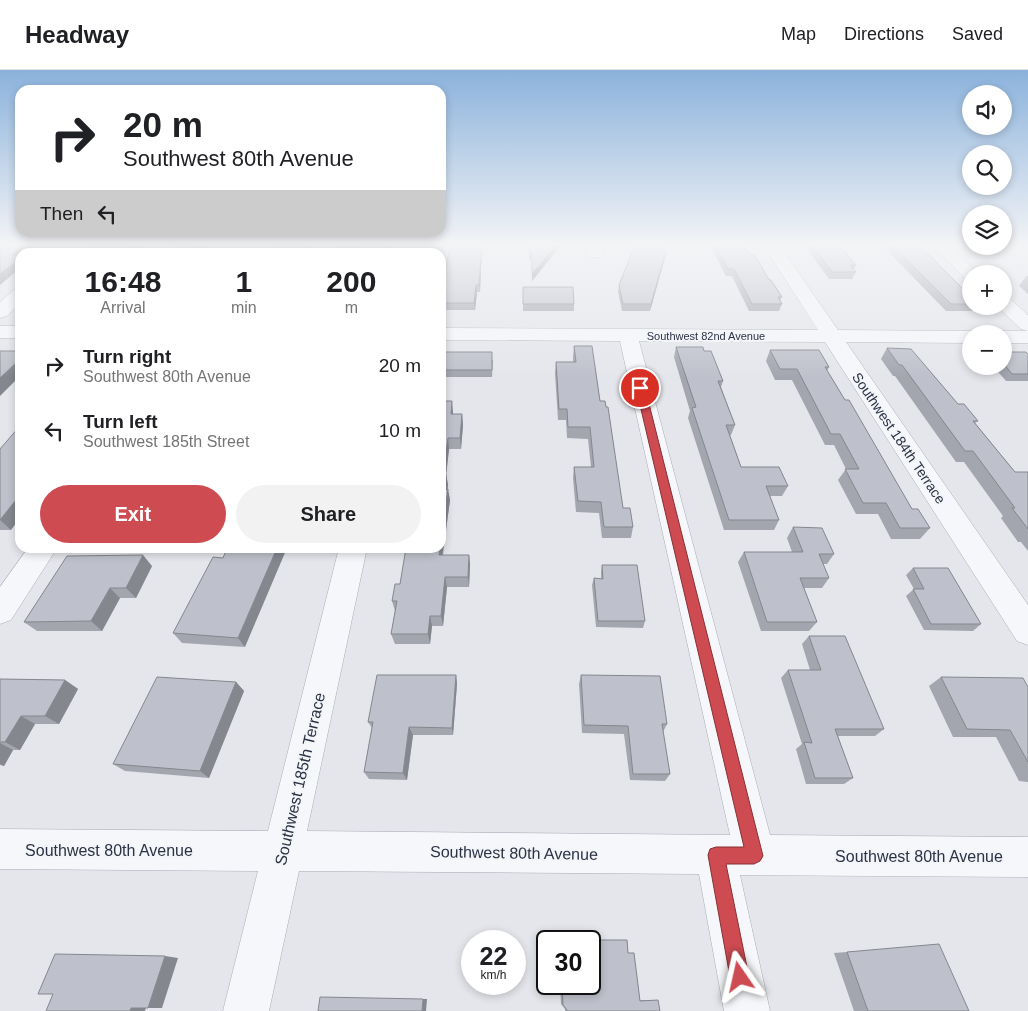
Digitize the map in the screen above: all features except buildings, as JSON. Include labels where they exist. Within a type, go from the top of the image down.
[{"type":"street","name":"Southwest 184th Terrace","points":[[800,289],[1028,631]]},
{"type":"street","points":[[0,312],[15,298]]},
{"type":"street","points":[[1012,310],[1028,325]]},
{"type":"street","points":[[0,332],[15,332]]},
{"type":"street","name":"Southwest 82nd Avenue","points":[[446,334],[962,337]]},
{"type":"street","points":[[628,335],[735,855],[746,1011]]},
{"type":"street","points":[[1012,337],[1028,337]]},
{"type":"street","points":[[0,611],[40,553]]},
{"type":"street","name":"Southwest 185th Terrace","points":[[246,1011],[352,553]]},
{"type":"street","name":"Southwest 80th Avenue","points":[[0,849],[1028,857]]},
{"type":"route","points":[[640,388],[754,856],[716,855],[740,977]]}]
